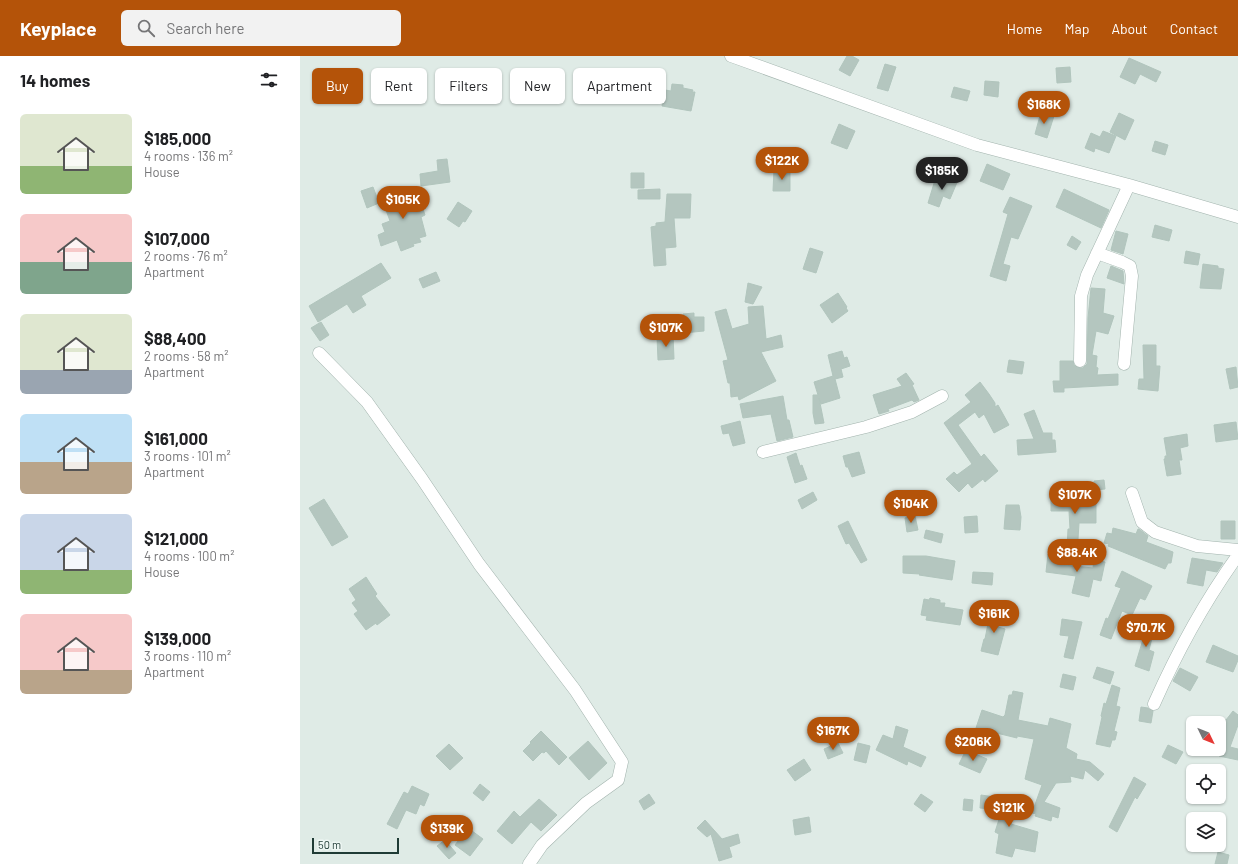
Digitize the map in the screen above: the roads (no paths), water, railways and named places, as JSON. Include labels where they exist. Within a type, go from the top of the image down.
[{"type":"street","points":[[731,56],[977,145],[1129,185],[1238,217]]},
{"type":"street","points":[[1080,361],[1081,296],[1096,252],[1129,185]]},
{"type":"street","points":[[1096,252],[1130,266],[1132,276],[1124,364]]},
{"type":"street","points":[[319,353],[367,402],[422,479],[479,564],[575,690],[622,762],[618,780],[586,803],[542,845],[529,864]]},
{"type":"street","points":[[763,452],[866,427],[912,412],[942,396]]},
{"type":"street","points":[[1132,493],[1142,522],[1155,532],[1197,546],[1238,550]]},
{"type":"street","points":[[1154,704],[1167,675],[1206,604],[1238,555]]}]
